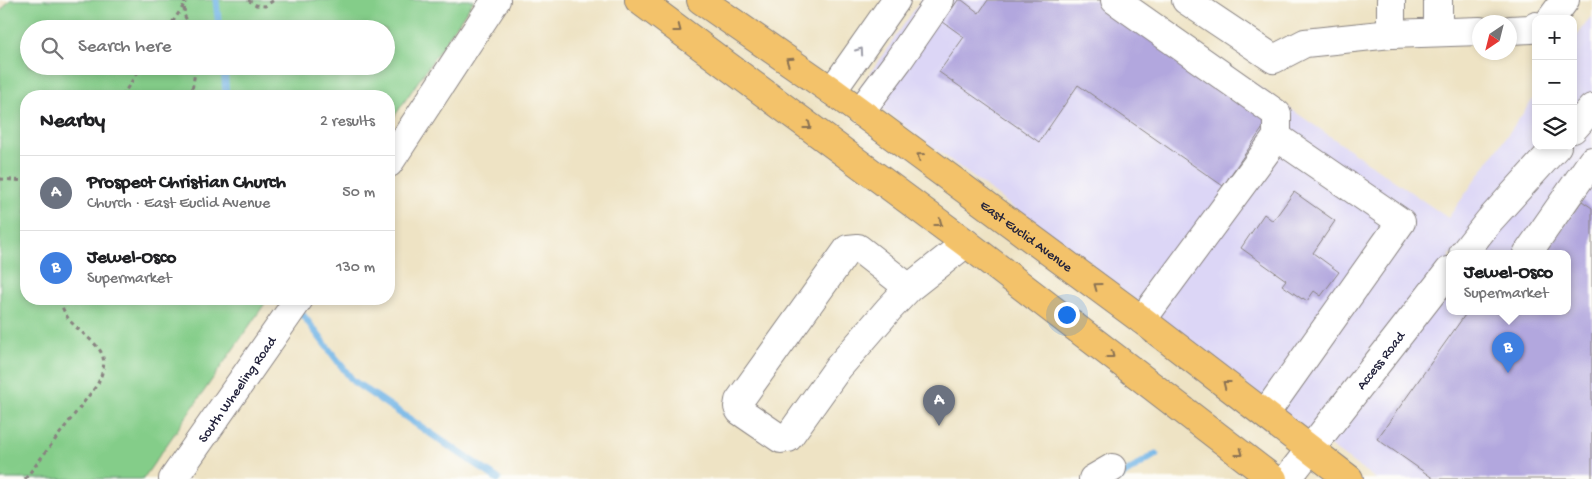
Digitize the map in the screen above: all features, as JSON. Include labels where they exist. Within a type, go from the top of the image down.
[{"type":"main road","points":[[639,0],[966,243],[1273,479]]},
{"type":"main road","name":"East Euclid Avenue","points":[[701,0],[832,91],[1142,320],[1349,479]]},
{"type":"street","points":[[395,154],[496,0]]},
{"type":"street","points":[[832,91],[896,0]]},
{"type":"street","points":[[860,112],[940,0]]},
{"type":"street","points":[[1115,0],[1277,114],[1277,137],[1142,320]]},
{"type":"street","points":[[1186,0],[1274,59],[1305,43],[1391,34],[1472,31]]},
{"type":"street","points":[[1391,0],[1391,34]]},
{"type":"street","points":[[1438,0],[1438,32]]},
{"type":"street","points":[[1554,15],[1565,0]]},
{"type":"street","points":[[1517,29],[1532,28]]},
{"type":"street","points":[[1577,124],[1592,108]]},
{"type":"street","points":[[1265,414],[1401,222],[1277,137]]},
{"type":"street","points":[[1577,141],[1592,152]]},
{"type":"street","points":[[1465,250],[1488,221],[1553,150]]},
{"type":"street","points":[[1530,250],[1592,160]]},
{"type":"street","points":[[908,288],[858,248],[848,250],[739,401],[738,407],[740,411],[781,439],[788,438],[838,368],[908,288],[966,243]]},
{"type":"street","name":"Access Road","points":[[1287,479],[1446,275]]},
{"type":"street","name":"South Wheeling Road","points":[[173,479],[295,305]]},
{"type":"path","points":[[248,0],[256,5],[265,6],[274,0]]},
{"type":"path","points":[[173,20],[184,2]]},
{"type":"path","points":[[184,2],[184,15],[187,20]]},
{"type":"path","points":[[126,90],[136,75]]},
{"type":"path","points":[[192,90],[194,75]]},
{"type":"path","points":[[0,179],[20,181]]},
{"type":"path","points":[[25,479],[97,385],[104,372],[104,359],[95,344],[70,322],[62,305]]},
{"type":"shaded area","points":[[921,0],[1134,0],[1448,218],[1532,101],[1532,150],[1577,150],[1577,36],[1592,15],[1592,479],[1376,479],[1288,416],[858,90]]},
{"type":"green space","points":[[10,0],[474,0],[395,115],[395,90],[20,90],[20,305],[264,305],[143,479],[0,479],[0,12]]},
{"type":"building","points":[[958,0],[962,0],[979,13],[988,0],[1100,0],[1269,119],[1223,186],[1078,85],[1039,142],[939,72],[964,37],[943,22]]},
{"type":"building","points":[[1294,192],[1335,221],[1313,253],[1339,272],[1321,296],[1314,291],[1307,301],[1282,285],[1286,280],[1241,248],[1264,214],[1273,221]]},
{"type":"building","points":[[1582,201],[1592,208],[1592,479],[1434,479],[1377,439],[1465,315],[1571,315],[1571,250],[1547,250]]},
{"type":"waterway","points":[[216,0],[218,20]]},
{"type":"waterway","points":[[225,75],[226,90]]},
{"type":"waterway","points":[[299,310],[353,381],[498,479]]},
{"type":"waterway","points":[[1118,478],[1156,454]]},
{"type":"place","name":"Jewel-Osco","points":[[1508,373]]},
{"type":"place","name":"Prospect Christian Church","points":[[939,426]]}]
